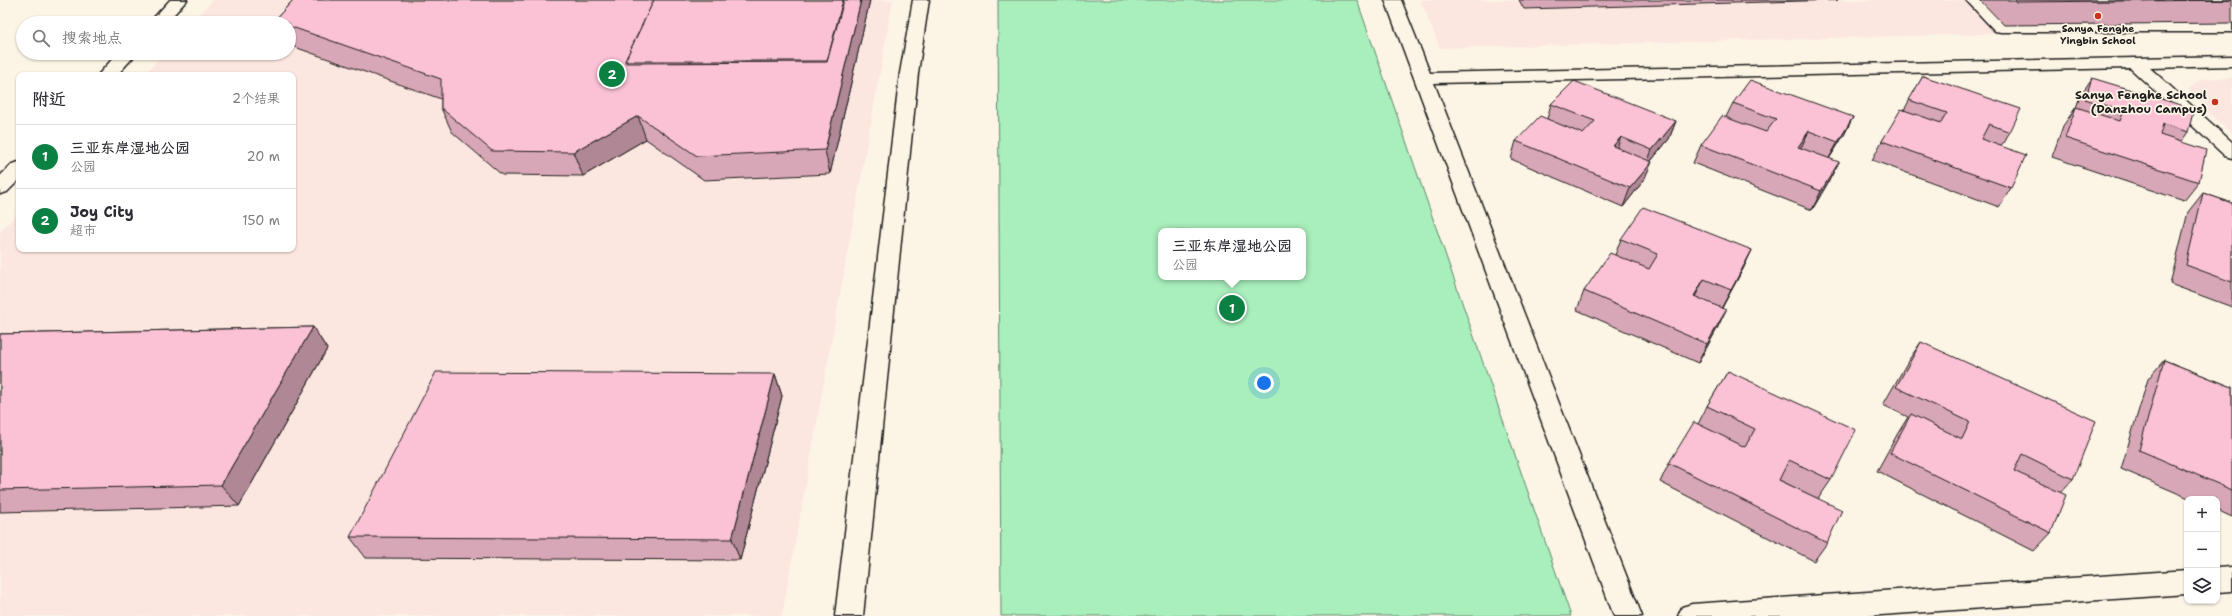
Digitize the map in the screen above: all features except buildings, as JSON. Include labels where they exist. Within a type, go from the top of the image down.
[{"type":"street","points":[[164,16],[179,0]]},
{"type":"street","points":[[849,616],[909,73],[921,0]]},
{"type":"street","points":[[1393,0],[1628,616]]},
{"type":"street","points":[[1974,0],[2001,28],[2232,27]]},
{"type":"street","points":[[110,72],[121,60]]},
{"type":"street","points":[[1424,78],[2232,61]]},
{"type":"street","points":[[2134,63],[2232,152]]},
{"type":"street","points":[[0,188],[16,171]]},
{"type":"street","points":[[2220,580],[2232,578]]},
{"type":"street","points":[[1692,616],[2184,582]]},
{"type":"shaded area","points":[[213,0],[893,0],[782,616],[0,616],[0,232],[16,214],[16,252],[296,252],[296,72],[147,72],[158,60],[296,60],[296,16],[198,16]]},
{"type":"shaded area","points":[[1420,0],[2232,0],[2232,33],[1982,34],[1440,48]]},
{"type":"shaded area","name":"Sanya Fenghe School (Danzhou Campus)","points":[[2232,78],[2232,134],[2210,114],[2188,90],[2201,79]]},
{"type":"green space","points":[[998,0],[1357,0],[1571,616],[1001,616]]},
{"type":"place","name":"Sanya Fenghe Yingbin School","points":[[2098,16]]},
{"type":"place","name":"Joy City","points":[[612,74]]},
{"type":"place","name":"Sanya Fenghe School (Danzhou Campus)","points":[[2215,102]]},
{"type":"place","name":"三亚东岸湿地公园","points":[[1232,308]]}]
